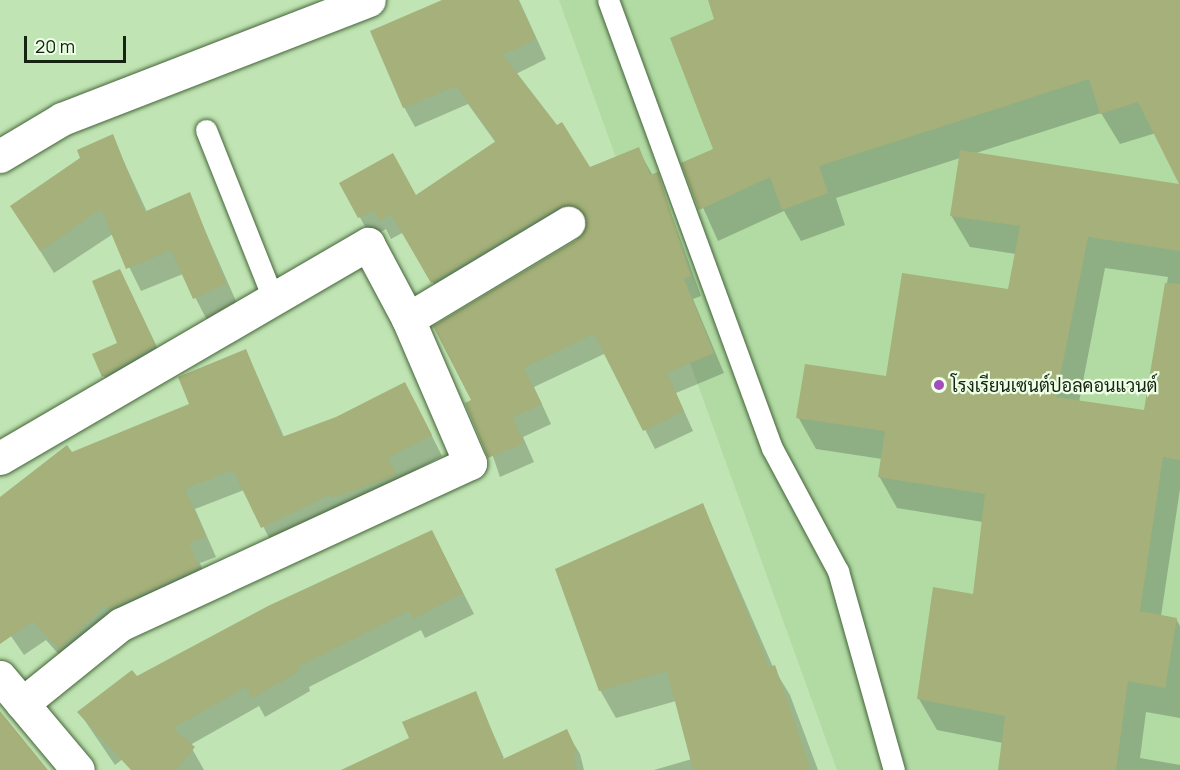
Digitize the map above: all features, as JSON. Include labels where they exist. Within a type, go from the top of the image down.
[{"type":"street","points":[[0,156],[62,119],[369,0]]},
{"type":"street","points":[[408,318],[568,223]]},
{"type":"street","points":[[0,458],[275,303],[368,244],[408,318],[470,463],[121,624],[22,704]]},
{"type":"street","points":[[0,677],[78,770]]},
{"type":"lane","points":[[609,0],[772,448],[838,571],[894,770]]},
{"type":"lane","points":[[206,130],[275,303]]},
{"type":"shaded area","name":"โรงเรียนเซนต์ปอลคอนแวนต์","points":[[559,0],[1180,0],[1180,770],[837,770]]},
{"type":"building","points":[[442,0],[518,0],[536,39],[503,55],[557,125],[562,122],[590,167],[639,147],[650,175],[658,172],[691,276],[684,279],[714,353],[667,373],[684,411],[643,431],[594,334],[524,368],[542,404],[513,417],[524,443],[488,458],[465,403],[471,400],[433,326],[578,239],[587,222],[577,206],[559,207],[431,283],[391,214],[379,221],[374,211],[358,218],[339,183],[393,153],[416,195],[496,141],[456,86],[403,108],[370,31]]},
{"type":"building","points":[[708,0],[1180,0],[1180,251],[1088,237],[1056,397],[1144,410],[1165,283],[1180,284],[1180,460],[1163,457],[1140,611],[1177,618],[1165,688],[1128,681],[1116,770],[998,770],[1005,716],[917,699],[933,587],[973,594],[985,494],[878,477],[885,431],[796,418],[805,364],[886,376],[902,273],[1008,289],[1020,226],[950,216],[960,150],[1179,184],[1138,102],[1100,114],[1089,79],[819,166],[828,193],[782,210],[770,177],[699,210],[681,163],[713,149],[670,38],[714,19]]},
{"type":"building","points":[[113,134],[144,212],[190,192],[226,284],[193,299],[171,250],[126,269],[101,209],[40,251],[10,206],[80,158],[77,150]]},
{"type":"building","points":[[120,269],[156,345],[102,377],[92,354],[117,343],[92,281]]},
{"type":"building","points":[[246,349],[282,437],[336,417],[405,382],[432,435],[388,458],[397,475],[332,498],[331,494],[261,528],[233,470],[185,489],[206,537],[189,543],[199,567],[109,609],[107,604],[59,649],[33,621],[0,644],[0,497],[67,445],[72,452],[189,404],[178,377]]},
{"type":"building","points":[[703,503],[769,667],[775,665],[811,770],[693,770],[667,671],[599,691],[555,569]]},
{"type":"building","points":[[432,530],[463,593],[413,619],[409,611],[298,667],[300,671],[252,698],[246,687],[173,728],[195,747],[176,770],[131,770],[77,712],[132,670],[137,676],[268,606]]},
{"type":"building","points":[[476,691],[503,759],[567,729],[578,753],[573,756],[578,770],[341,770],[409,738],[402,722]]},
{"type":"building","points":[[0,711],[48,770],[0,770]]},
{"type":"place","name":"โรงเรียนเซนต์ปอลคอนแวนต์","points":[[939,385]]}]
